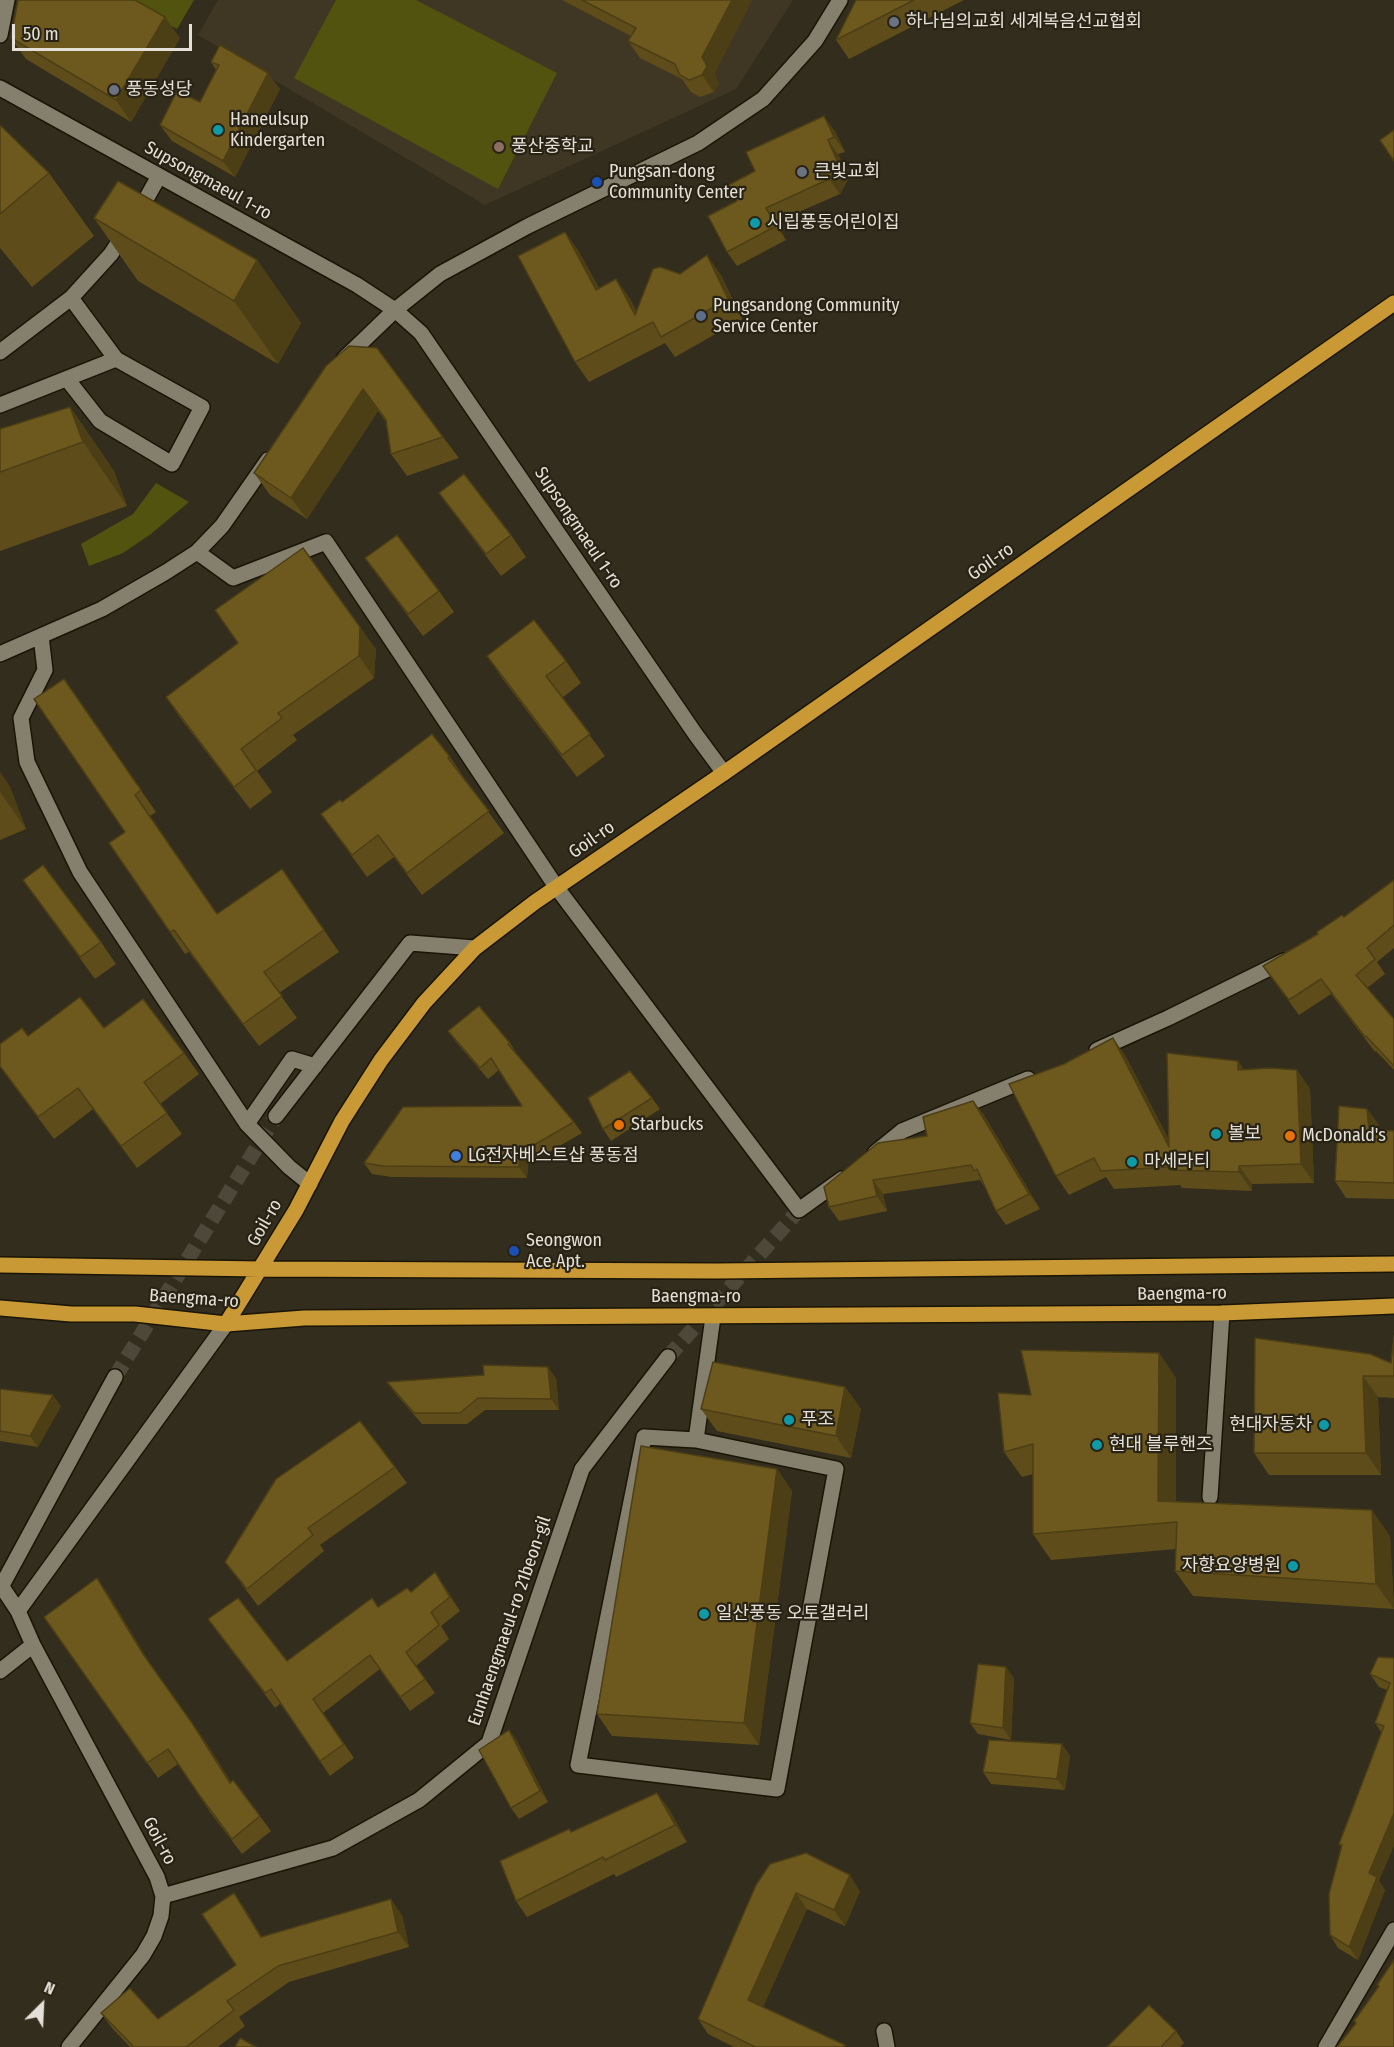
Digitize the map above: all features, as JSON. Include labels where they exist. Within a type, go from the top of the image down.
[{"type":"main road","name":"Goil-ro","points":[[226,1324],[261,1269],[342,1121],[381,1060],[424,1003],[475,948],[556,888],[1394,303]]},
{"type":"main road","name":"Baengma-ro","points":[[7,1266],[717,1271],[1394,1264]]},
{"type":"main road","name":"Baengma-ro","points":[[0,1308],[72,1314],[135,1314],[226,1324],[304,1318],[1222,1313],[1394,1306]]},
{"type":"street","points":[[0,35],[7,0]]},
{"type":"street","points":[[331,373],[395,310],[440,274],[528,226],[698,142],[763,99],[815,41],[840,0]]},
{"type":"street","name":"Supsongmaeul 1-ro","points":[[0,88],[357,285],[395,310],[421,333],[676,706],[724,772]]},
{"type":"street","points":[[0,352],[71,298],[111,254],[159,176]]},
{"type":"street","points":[[67,379],[100,421],[172,464],[202,407],[116,359],[71,298]]},
{"type":"street","points":[[0,405],[116,359]]},
{"type":"street","points":[[0,654],[102,609],[166,573],[197,552],[222,526],[274,452]]},
{"type":"street","points":[[197,552],[233,578],[326,542],[556,888],[799,1210],[857,1168],[902,1131],[1046,1072]]},
{"type":"street","points":[[41,636],[45,670],[21,718],[27,762],[80,872],[247,1124],[309,1184]]},
{"type":"street","points":[[276,1116],[410,943],[475,948]]},
{"type":"street","points":[[1087,1054],[1168,1018],[1295,955]]},
{"type":"street","points":[[247,1124],[292,1059],[315,1066]]},
{"type":"street","points":[[0,1257],[7,1266]]},
{"type":"street","points":[[1210,1497],[1222,1313]]},
{"type":"street","points":[[696,1440],[713,1317]]},
{"type":"street","name":"Goil-ro","points":[[18,1611],[226,1324]]},
{"type":"street","name":"Eunhaengmaeul-ro 21beon-gil","points":[[163,1896],[333,1848],[419,1800],[489,1743],[582,1469],[668,1357]]},
{"type":"street","points":[[1,1587],[115,1377]]},
{"type":"street","points":[[644,1437],[696,1440],[836,1469],[777,1789],[578,1765],[644,1437]]},
{"type":"street","name":"Goil-ro","points":[[1,1587],[18,1611],[33,1645],[157,1876],[163,1896]]},
{"type":"street","points":[[0,1671],[33,1645]]},
{"type":"street","points":[[69,2047],[143,1955],[154,1936],[163,1896]]},
{"type":"street","points":[[1326,2047],[1394,1930]]},
{"type":"street","points":[[884,2031],[887,2047]]},
{"type":"shaded area","points":[[122,0],[194,0],[177,29]]},
{"type":"shaded area","name":"풍산중학교","points":[[218,0],[793,0],[736,89],[485,205],[198,35]]},
{"type":"shaded area","points":[[336,0],[416,0],[557,73],[498,189],[294,78]]},
{"type":"shaded area","points":[[156,483],[189,502],[151,534],[123,553],[89,566],[81,544],[133,514]]},
{"type":"building","name":"풍동성당","points":[[18,0],[135,0],[165,17],[116,100],[11,38]]},
{"type":"building","points":[[582,0],[732,0],[702,57],[707,66],[702,75],[689,80],[680,75],[675,64],[628,41],[636,28]]},
{"type":"building","points":[[856,0],[914,0],[836,40]]},
{"type":"building","name":"Haneulsup Kindergarten","points":[[220,45],[268,73],[223,161],[160,125],[177,91],[200,102],[219,65],[211,62]]},
{"type":"building","points":[[824,116],[834,137],[828,140],[838,163],[829,179],[766,208],[776,226],[727,252],[708,216],[737,201],[729,185],[755,171],[746,152]]},
{"type":"building","points":[[0,125],[49,173],[0,214]]},
{"type":"building","points":[[1394,130],[1394,161],[1380,140]]},
{"type":"building","points":[[118,181],[257,260],[234,301],[94,218]]},
{"type":"building","points":[[565,232],[596,290],[616,279],[635,315],[653,269],[660,267],[680,274],[707,255],[728,299],[661,337],[653,322],[575,362],[518,256]]},
{"type":"building","points":[[349,346],[377,348],[443,437],[391,454],[386,420],[363,389],[291,498],[254,473],[326,366]]},
{"type":"building","points":[[70,407],[83,442],[0,472],[0,429]]},
{"type":"building","points":[[464,474],[511,535],[486,554],[439,493]]},
{"type":"building","points":[[397,535],[439,591],[408,614],[365,558]]},
{"type":"building","points":[[303,548],[360,627],[359,656],[278,713],[282,718],[241,749],[256,770],[234,787],[166,697],[238,643],[215,610]]},
{"type":"building","points":[[534,620],[566,661],[546,676],[590,734],[562,755],[487,656]]},
{"type":"building","points":[[64,679],[141,790],[135,795],[217,914],[282,869],[324,930],[264,972],[282,996],[243,1024],[174,930],[170,932],[109,843],[125,832],[34,699]]},
{"type":"building","points":[[432,734],[489,811],[407,873],[378,835],[352,855],[321,814],[340,800],[342,802]]},
{"type":"building","points":[[43,865],[101,942],[80,957],[23,880]]},
{"type":"building","points":[[1394,880],[1394,925],[1367,948],[1375,959],[1356,975],[1394,1019],[1394,1066],[1365,1037],[1321,979],[1289,1000],[1263,966],[1318,934],[1317,932],[1342,915],[1344,917]]},
{"type":"building","points":[[80,997],[104,1028],[143,999],[184,1053],[144,1082],[167,1113],[121,1146],[78,1088],[38,1117],[0,1066],[0,1044],[22,1028],[28,1036]]},
{"type":"building","points":[[479,1006],[574,1122],[520,1153],[519,1167],[383,1166],[364,1163],[403,1107],[522,1106],[491,1058],[480,1068],[448,1031]]},
{"type":"building","points":[[1113,1038],[1169,1147],[1167,1053],[1238,1061],[1238,1070],[1270,1068],[1297,1070],[1301,1164],[1239,1166],[1239,1172],[1169,1170],[1169,1167],[1101,1171],[1094,1158],[1056,1176],[1009,1084],[1064,1064]]},
{"type":"building","points":[[630,1071],[652,1098],[603,1129],[588,1098]]},
{"type":"building","points":[[973,1101],[1029,1194],[996,1211],[977,1169],[974,1171],[971,1165],[873,1180],[877,1196],[829,1207],[824,1187],[878,1143],[927,1136],[923,1117]]},
{"type":"building","points":[[1339,1106],[1367,1109],[1369,1129],[1394,1131],[1394,1183],[1335,1181]]},
{"type":"building","name":"현대자동차","points":[[1394,1336],[1394,1376],[1363,1376],[1366,1453],[1254,1453],[1255,1338],[1370,1354],[1391,1363]]},
{"type":"building","points":[[1021,1350],[1159,1353],[1158,1501],[1372,1510],[1376,1584],[1175,1571],[1177,1522],[1033,1534],[1033,1444],[1004,1452],[998,1393],[1031,1395]]},
{"type":"building","points":[[713,1362],[845,1387],[836,1436],[701,1409]]},
{"type":"building","points":[[483,1365],[548,1367],[551,1399],[478,1398],[460,1413],[414,1413],[387,1382],[484,1375]]},
{"type":"building","points":[[0,1389],[53,1395],[30,1436],[0,1431]]},
{"type":"building","points":[[360,1421],[395,1467],[308,1528],[313,1535],[247,1589],[225,1562],[276,1479]]},
{"type":"building","name":"일산풍동 오토갤러리","points":[[641,1446],[777,1469],[744,1723],[597,1714]]},
{"type":"building","points":[[435,1572],[450,1597],[431,1612],[439,1625],[406,1652],[425,1679],[400,1697],[370,1655],[313,1699],[344,1744],[320,1761],[271,1689],[265,1693],[208,1619],[238,1598],[287,1661],[372,1598],[378,1607],[407,1588],[411,1592]]},
{"type":"building","points":[[97,1578],[143,1654],[192,1723],[230,1783],[233,1780],[260,1816],[232,1839],[168,1749],[147,1763],[44,1617]]},
{"type":"building","points":[[1378,1657],[1394,1658],[1394,1813],[1369,1873],[1377,1877],[1349,1947],[1330,1935],[1329,1894],[1342,1845],[1339,1844],[1384,1726],[1375,1723],[1390,1683],[1370,1674]]},
{"type":"building","points":[[978,1664],[1006,1667],[1003,1728],[970,1723]]},
{"type":"building","points":[[509,1730],[540,1791],[511,1808],[479,1750]]},
{"type":"building","points":[[989,1740],[1062,1744],[1057,1779],[983,1772]]},
{"type":"building","points":[[657,1793],[675,1825],[605,1860],[603,1857],[516,1901],[500,1861],[569,1829],[571,1832]]},
{"type":"building","points":[[806,1853],[850,1875],[834,1910],[796,1893],[748,2000],[845,2045],[844,2047],[755,2047],[698,2019],[756,1885],[770,1864]]},
{"type":"building","points":[[234,1893],[261,1937],[391,1899],[398,1932],[278,1966],[227,2001],[234,2010],[186,2047],[134,2047],[101,2013],[130,1988],[158,2019],[236,1965],[202,1914]]},
{"type":"building","points":[[1394,1960],[1394,2047],[1337,2047],[1356,2023],[1354,2021]]},
{"type":"building","points":[[1149,2005],[1176,2031],[1161,2047],[1107,2047]]},
{"type":"building","points":[[240,2038],[256,2047],[235,2047]]},
{"type":"tunnel","points":[[115,1377],[276,1116]]},
{"type":"tunnel","points":[[668,1357],[799,1210]]},
{"type":"place","name":"하나님의교회 세계복음선교협회","points":[[894,22]]},
{"type":"place","name":"풍동성당","points":[[114,90]]},
{"type":"place","name":"Haneulsup Kindergarten","points":[[218,130]]},
{"type":"place","name":"풍산중학교","points":[[499,147]]},
{"type":"place","name":"큰빛교회","points":[[802,172]]},
{"type":"place","name":"Pungsan-dong Community Center","points":[[597,182]]},
{"type":"place","name":"시립풍동어린이집","points":[[755,223]]},
{"type":"place","name":"Pungsandong Community Service Center","points":[[701,316]]},
{"type":"place","name":"Starbucks","points":[[619,1125]]},
{"type":"place","name":"볼보","points":[[1216,1134]]},
{"type":"place","name":"McDonald's","points":[[1290,1136]]},
{"type":"place","name":"LG전자베스트샵 풍동점","points":[[456,1156]]},
{"type":"place","name":"마세라티","points":[[1132,1162]]},
{"type":"place","name":"Seongwon Ace Apt.","points":[[514,1251]]},
{"type":"place","name":"푸조","points":[[789,1420]]},
{"type":"place","name":"현대자동차","points":[[1324,1425]]},
{"type":"place","name":"현대 블루핸즈","points":[[1097,1445]]},
{"type":"place","name":"자향요양병원","points":[[1293,1566]]},
{"type":"place","name":"일산풍동 오토갤러리","points":[[704,1614]]}]
